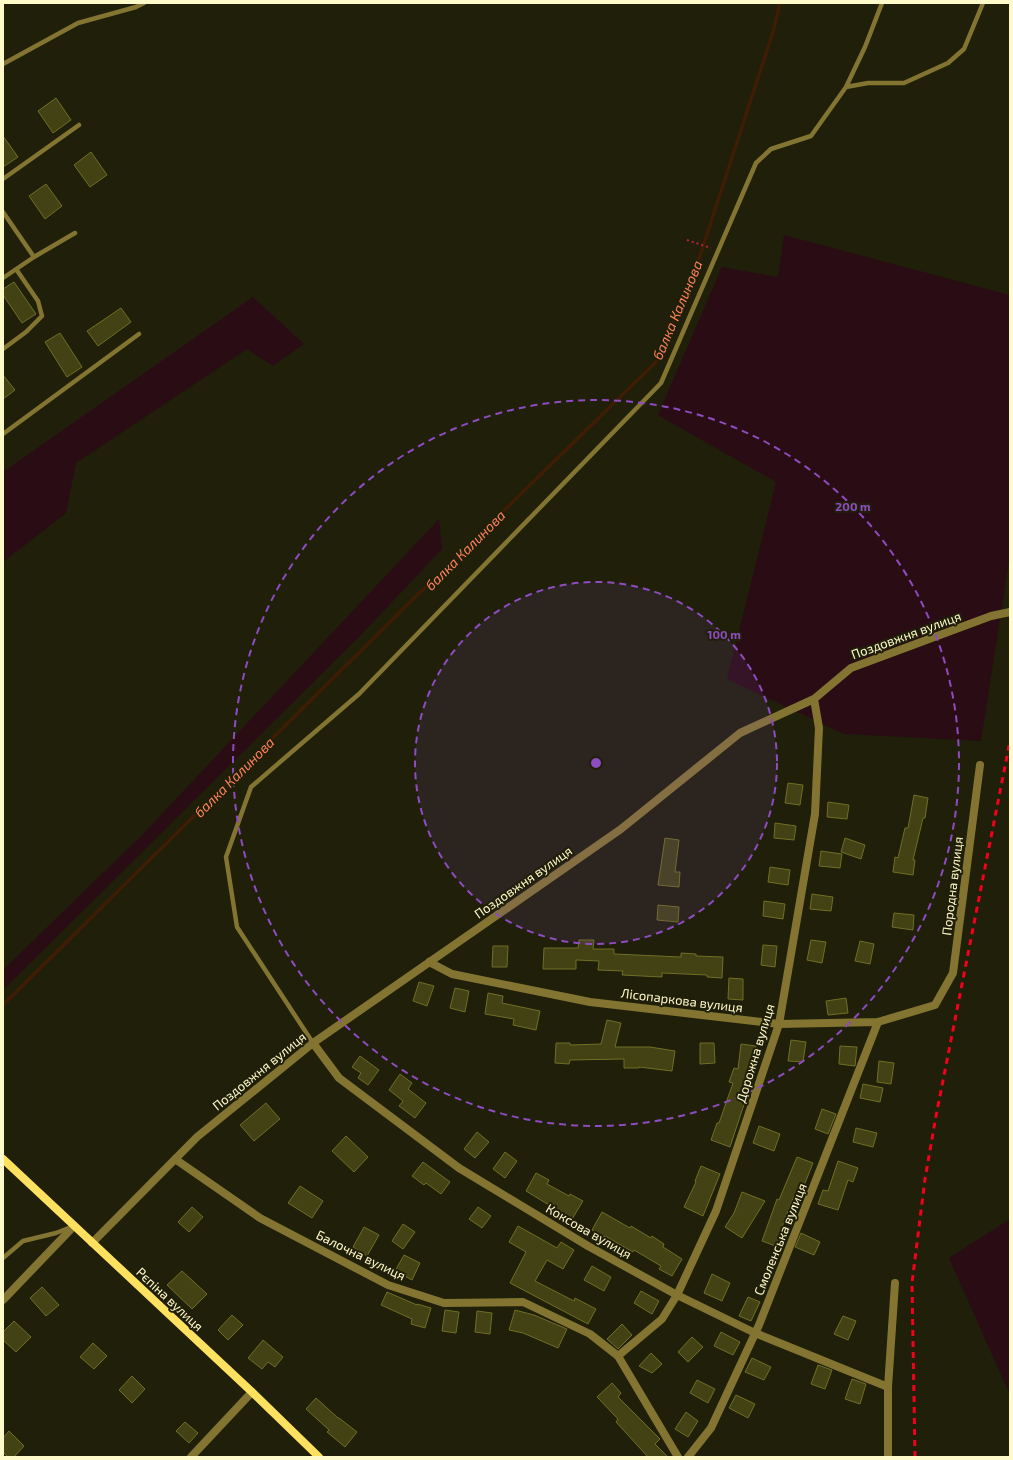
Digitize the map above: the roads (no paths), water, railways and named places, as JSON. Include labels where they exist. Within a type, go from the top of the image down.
[{"type":"street","name":"Поздовжня вулиця","points":[[92,1243],[197,1137],[313,1043],[621,829],[740,733],[814,699],[851,668],[991,616],[1010,612]]},
{"type":"street","name":"Дорожна вулиця","points":[[618,1356],[662,1319],[677,1295],[716,1211],[780,1024],[815,814],[819,728],[814,699]]},
{"type":"street","name":"Породна вулиця","points":[[935,1005],[953,973],[980,766]]},
{"type":"street","name":"Лісопаркова вулиця","points":[[429,962],[452,974],[590,1002],[780,1024],[878,1022],[935,1005]]},
{"type":"street","name":"Смоленська вулиця","points":[[688,1457],[711,1428],[755,1333],[878,1022]]},
{"type":"street","name":"Коксова вулиця","points":[[313,1043],[339,1078],[459,1168],[588,1246],[677,1295],[755,1333],[888,1387]]},
{"type":"street","name":"Рєпіна вулиця","points":[[3,1159],[252,1392],[319,1457]]},
{"type":"street","name":"Балочна вулиця","points":[[174,1159],[260,1218],[388,1285],[444,1303],[523,1302],[590,1334],[618,1356],[678,1457]]},
{"type":"street","points":[[3,1300],[74,1226]]},
{"type":"street","points":[[888,1457],[888,1387],[895,1283]]},
{"type":"street","points":[[191,1457],[252,1392]]},
{"type":"lane","points":[[3,64],[78,23],[136,7],[144,3]]},
{"type":"lane","points":[[313,1043],[237,927],[226,857],[251,787],[359,694],[661,383],[756,163],[771,149],[811,136],[846,87],[865,47],[882,3]]},
{"type":"lane","points":[[846,87],[868,83],[904,83],[948,63],[964,48],[983,3]]},
{"type":"lane","points":[[3,179],[79,125]]},
{"type":"lane","points":[[3,212],[34,257]]},
{"type":"lane","points":[[3,278],[34,257],[75,233]]},
{"type":"lane","points":[[3,349],[26,332],[42,316],[38,301],[16,270]]},
{"type":"lane","points":[[3,434],[139,334]]},
{"type":"lane","points":[[3,1258],[23,1241],[56,1233],[74,1226]]},
{"type":"waterway","name":"балка Калинова","points":[[3,1005],[400,612],[656,362],[694,274],[773,32],[780,3]]},
{"type":"railway","points":[[915,1457],[912,1283],[925,1179],[936,1116],[1010,741]]}]
